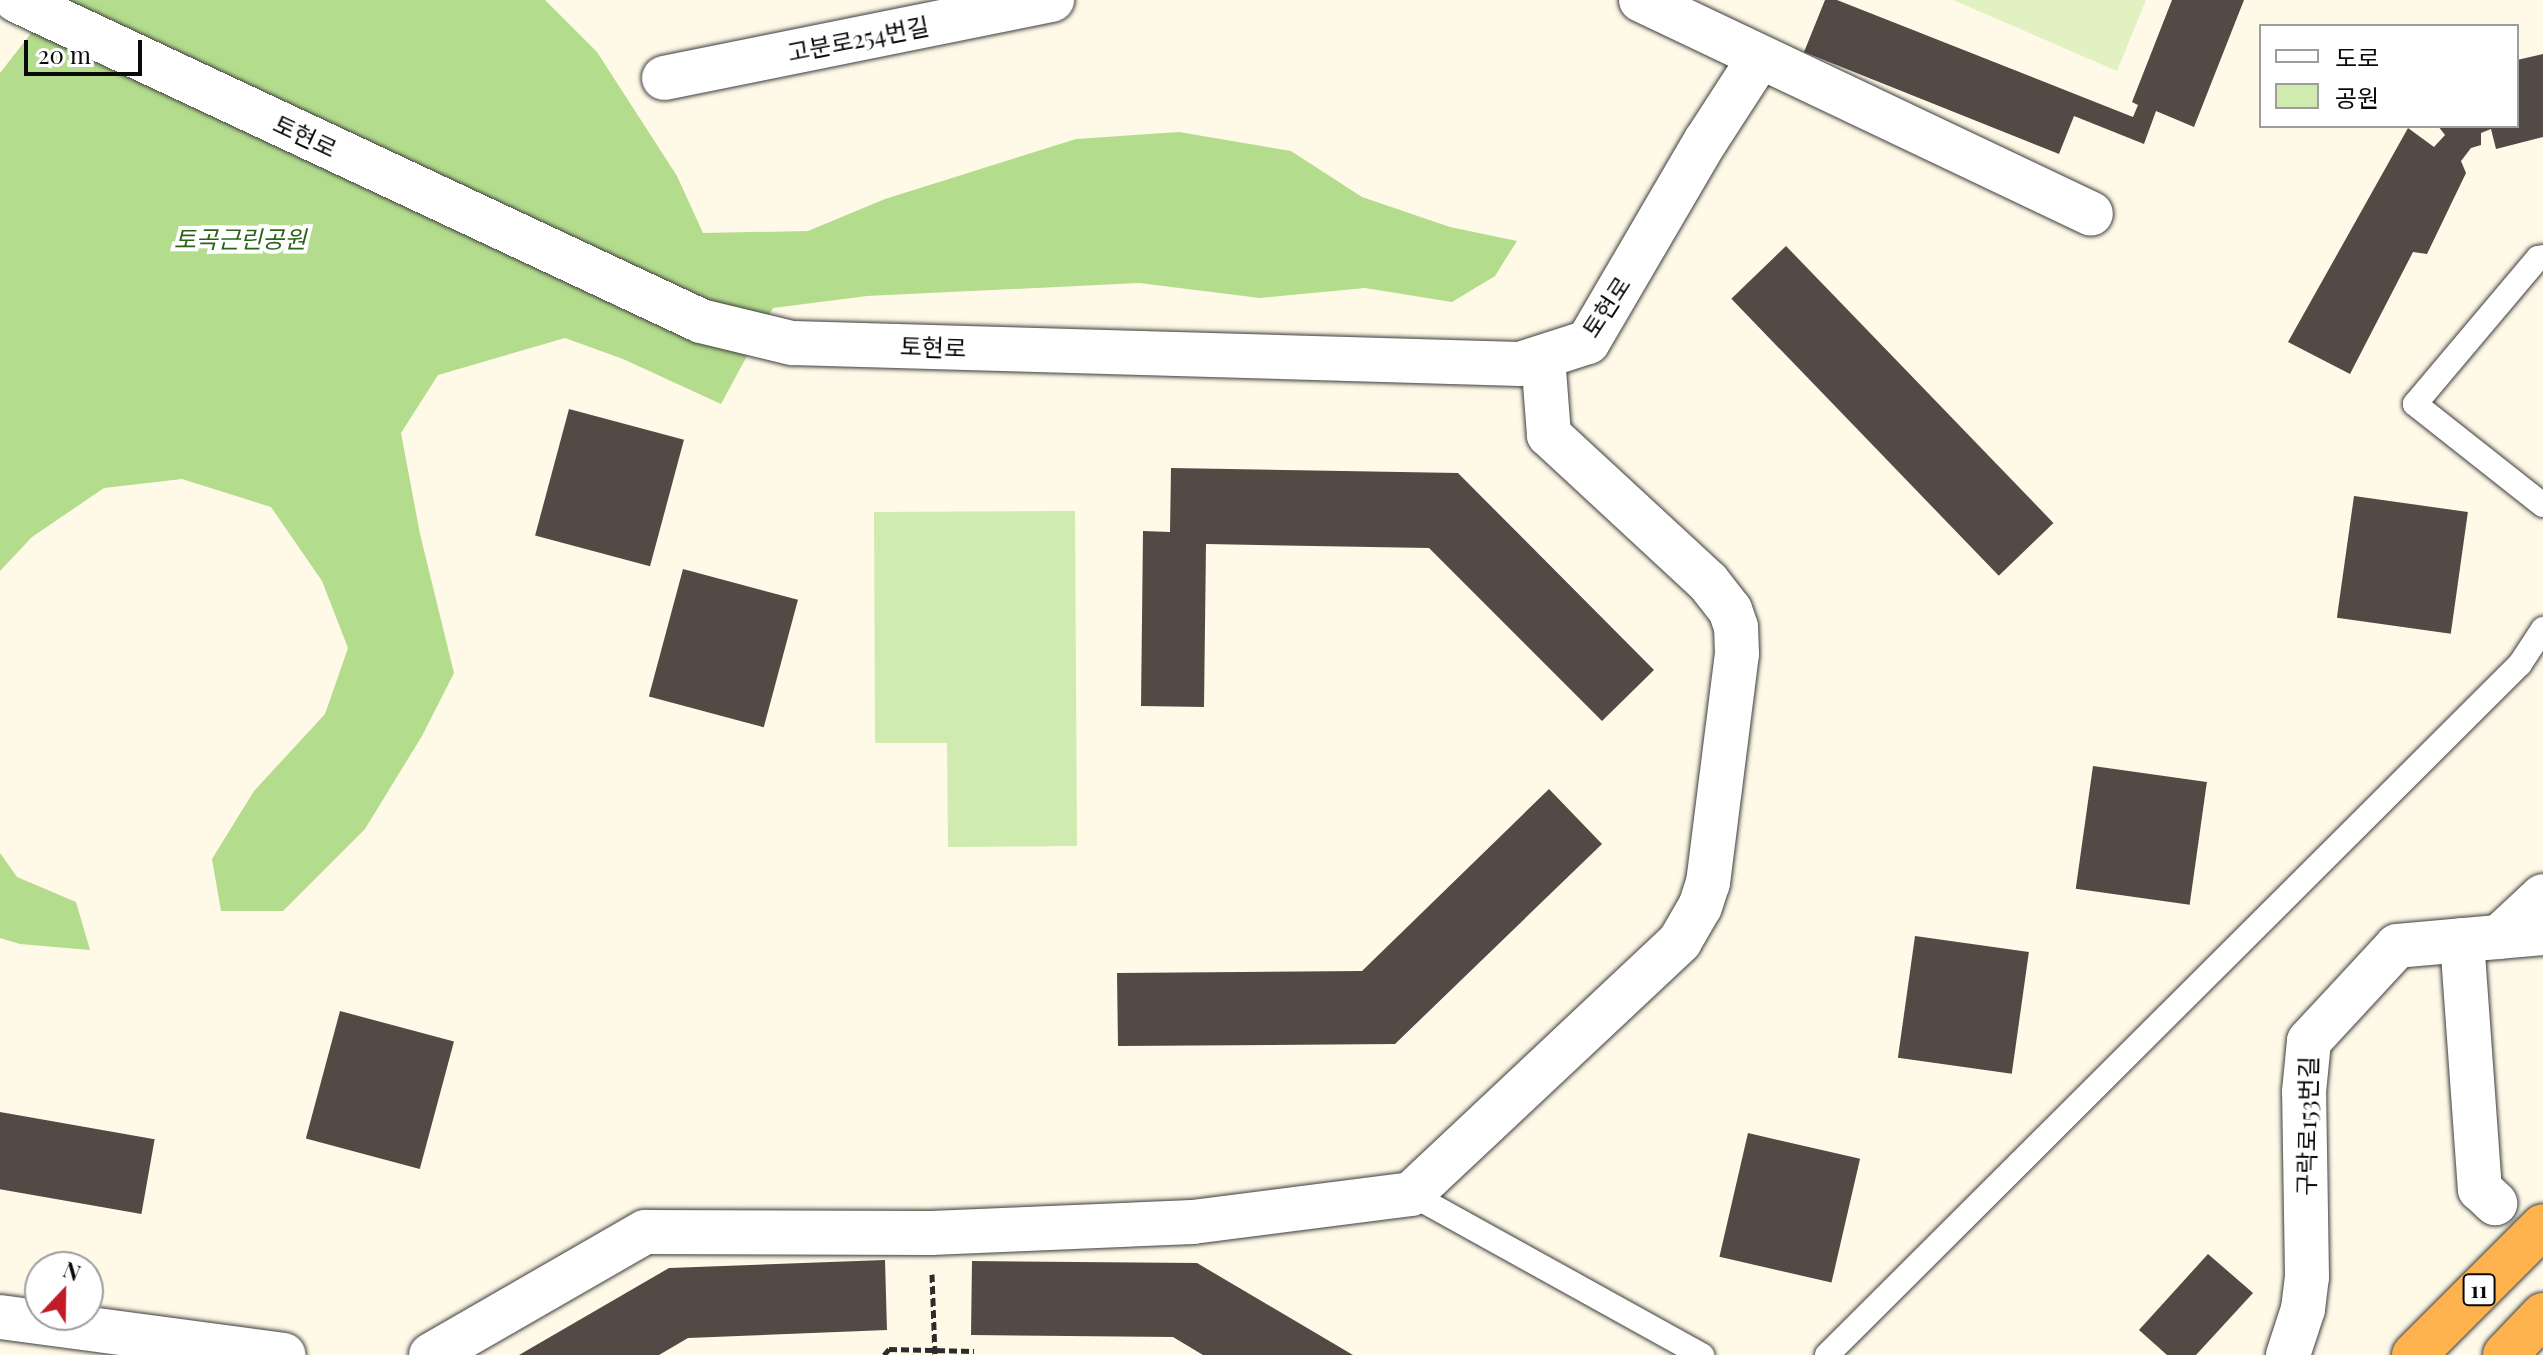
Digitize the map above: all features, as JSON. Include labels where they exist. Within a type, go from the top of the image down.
[{"type":"highway","name":"11","points":[[2414,1355],[2543,1226]]},
{"type":"highway","points":[[2506,1355],[2543,1315]]},
{"type":"highway","points":[[2506,1355],[2543,1324]]},
{"type":"street","points":[[0,5],[6,0]]},
{"type":"street","name":"토현로","points":[[16,0],[701,321],[792,343],[1520,364],[1588,342],[1705,142],[1760,57]]},
{"type":"street","name":"고분로254번길","points":[[664,78],[1052,0]]},
{"type":"street","points":[[1641,0],[2091,214]]},
{"type":"street","points":[[431,1355],[645,1232],[931,1233],[1193,1222],[1411,1194],[1680,941],[1700,907],[1708,883],[1737,654],[1736,627],[1730,610],[1708,582],[1549,435],[1543,357]]},
{"type":"street","points":[[2495,1203],[2480,1189],[2480,938],[2543,896]]},
{"type":"street","name":"구락로153번길","points":[[2288,1355],[2303,1309],[2307,1277],[2304,1092],[2309,1041],[2397,946],[2543,933]]},
{"type":"street","points":[[0,1317],[283,1355]]},
{"type":"lane","points":[[2543,257],[2538,258],[2415,404],[2543,505]]},
{"type":"lane","points":[[1827,1355],[2510,674],[2543,629]]},
{"type":"lane","points":[[1411,1194],[1702,1355]]},
{"type":"path","points":[[931,1233],[934,1352]]},
{"type":"path","points":[[884,1355],[889,1349],[974,1351]]},
{"type":"green space","name":"토곡근린공원","points":[[57,0],[545,0],[597,52],[677,176],[703,233],[808,231],[885,199],[1076,139],[1179,132],[1291,151],[1362,197],[1450,227],[1517,241],[1495,276],[1452,302],[1365,288],[1260,298],[1139,283],[867,296],[773,308],[721,404],[623,359],[565,338],[438,375],[401,433],[420,534],[454,673],[422,736],[365,829],[283,911],[221,911],[212,859],[254,791],[325,714],[348,648],[322,581],[271,507],[182,479],[104,488],[32,537],[0,571],[0,73]]},
{"type":"green space","points":[[1953,0],[2146,0],[2117,71]]},
{"type":"green space","points":[[1075,511],[1077,846],[948,847],[947,743],[875,743],[874,512]]},
{"type":"green space","points":[[0,853],[17,877],[76,902],[90,950],[20,944],[0,938]]},
{"type":"building","points":[[1825,0],[1837,0],[2133,117],[2138,105],[2132,102],[2172,0],[2244,0],[2194,127],[2156,111],[2144,144],[2074,116],[2059,154],[1804,52]]},
{"type":"building","points":[[2543,54],[2543,137],[2496,149],[2491,129],[2481,133],[2481,145],[2471,148],[2461,161],[2466,173],[2427,254],[2413,252],[2350,374],[2288,342],[2408,128],[2434,147],[2445,135],[2440,128],[2519,128],[2519,60]]},
{"type":"building","points":[[1786,246],[2053,523],[1999,576],[1731,299]]},
{"type":"building","points":[[569,409],[684,440],[650,566],[535,536]]},
{"type":"building","points":[[1171,468],[1458,473],[1654,670],[1602,721],[1429,548],[1206,544],[1204,707],[1141,706],[1143,531],[1170,532]]},
{"type":"building","points":[[2354,496],[2468,512],[2451,634],[2337,618]]},
{"type":"building","points":[[683,569],[798,600],[764,727],[649,697]]},
{"type":"building","points":[[2093,766],[2207,782],[2190,905],[2076,889]]},
{"type":"building","points":[[1549,789],[1602,844],[1395,1044],[1118,1046],[1117,973],[1362,971]]},
{"type":"building","points":[[1915,936],[2029,952],[2012,1074],[1898,1058]]},
{"type":"building","points":[[340,1011],[454,1042],[420,1169],[306,1139]]},
{"type":"building","points":[[0,1112],[155,1139],[141,1214],[0,1189]]},
{"type":"building","points":[[1748,1133],[1860,1159],[1831,1283],[1719,1257]]},
{"type":"building","points":[[2208,1254],[2253,1293],[2196,1355],[2167,1355],[2139,1330]]},
{"type":"building","points":[[885,1260],[887,1330],[688,1338],[659,1355],[519,1355],[669,1268]]},
{"type":"building","points":[[972,1261],[1197,1263],[1353,1355],[1203,1355],[1173,1337],[971,1335]]}]
